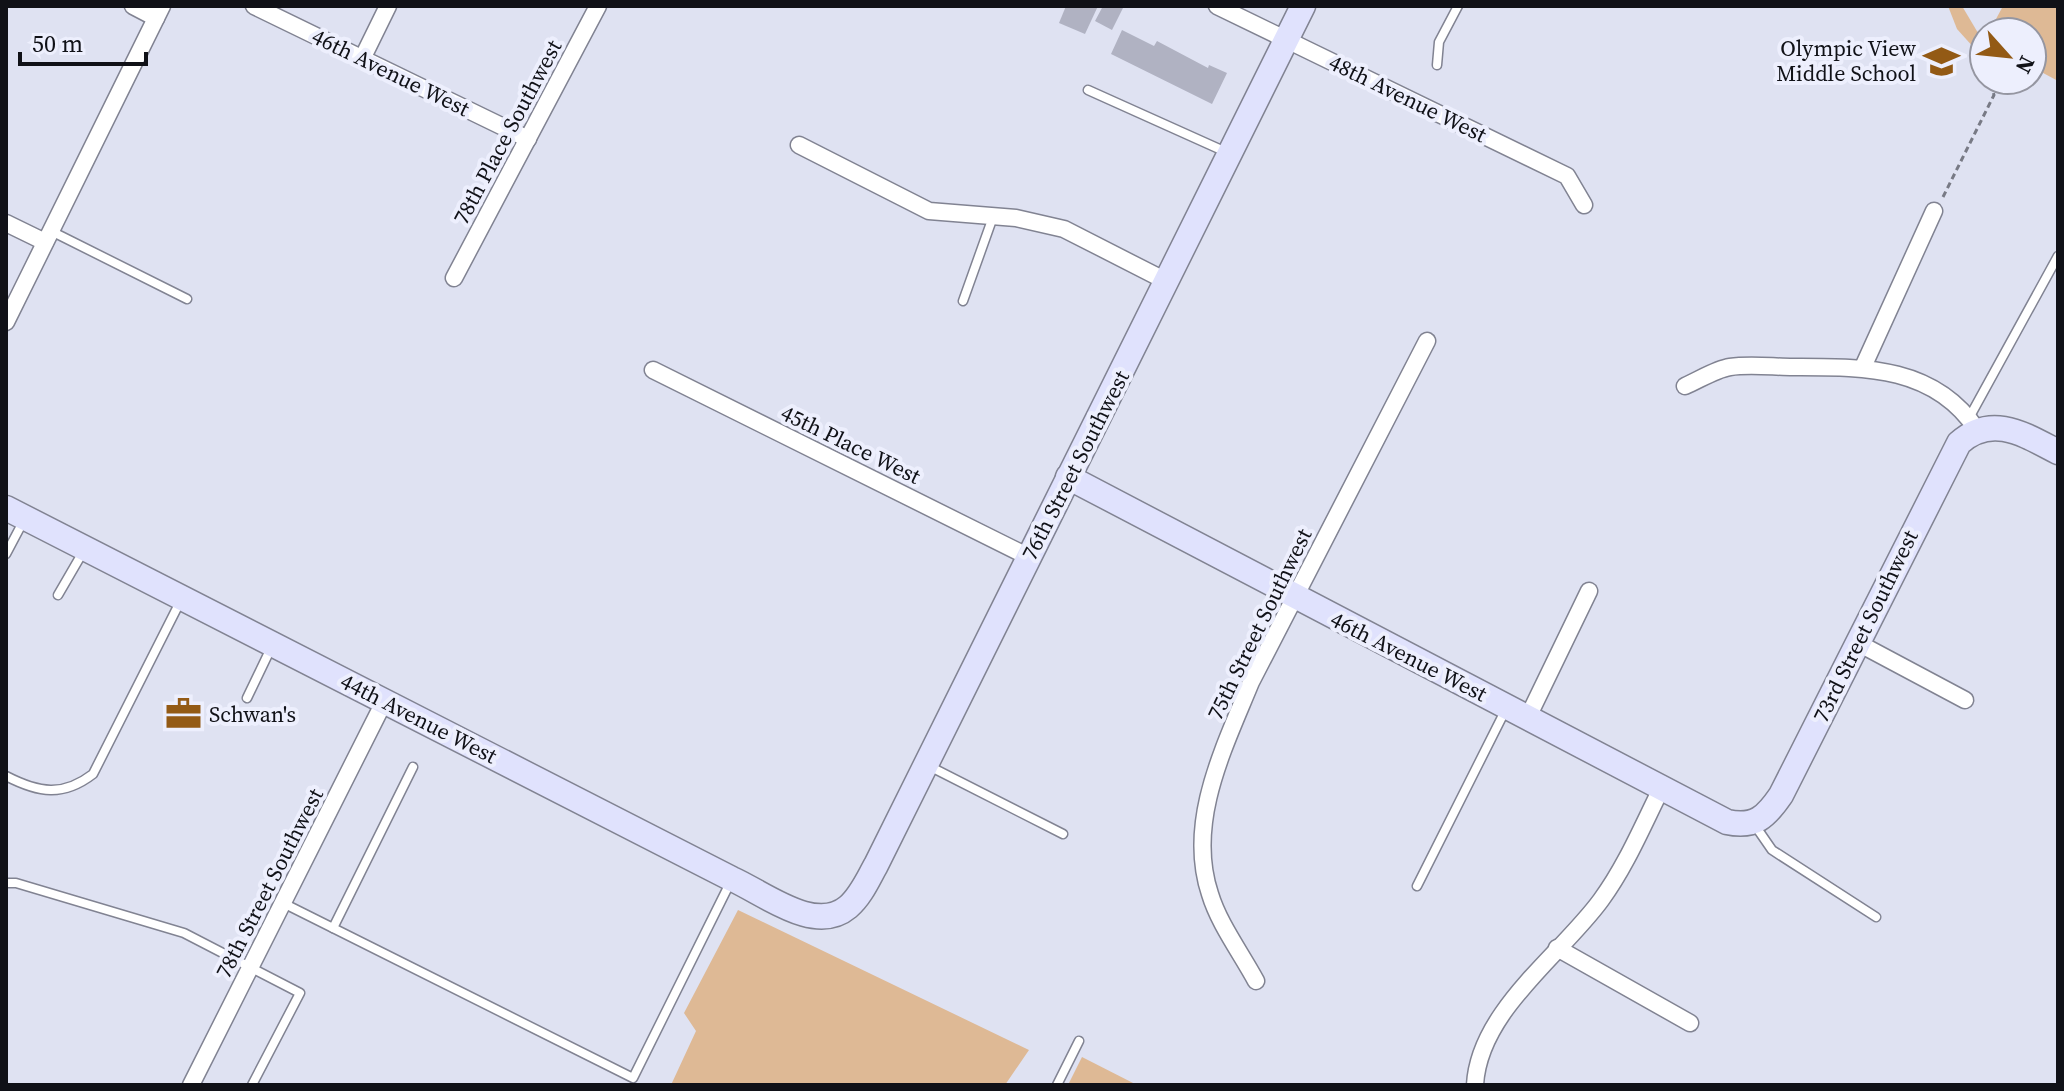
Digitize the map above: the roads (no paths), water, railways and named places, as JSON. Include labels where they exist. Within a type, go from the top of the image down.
[{"type":"street","points":[[6,322],[159,12],[133,6]]},
{"type":"street","name":"46th Avenue West","points":[[254,6],[528,139]]},
{"type":"street","points":[[363,57],[388,6]]},
{"type":"street","name":"78th Place Southwest","points":[[454,278],[598,6]]},
{"type":"street","name":"48th Avenue West","points":[[1217,6],[1567,176],[1584,205]]},
{"type":"street","name":"76th Street Southwest","points":[[834,915],[857,897],[1168,282],[1303,6]]},
{"type":"street","points":[[799,145],[929,211],[993,216],[1064,229],[1168,282]]},
{"type":"street","points":[[1863,367],[1934,211]]},
{"type":"street","points":[[6,223],[48,236]]},
{"type":"street","name":"75th Street Southwest","points":[[1256,981],[1210,896],[1202,858],[1204,816],[1228,734],[1427,341]]},
{"type":"street","points":[[1685,386],[1728,367],[1863,367],[1915,380],[1939,390],[1973,424],[2005,428],[2058,452]]},
{"type":"street","name":"45th Place West","points":[[653,370],[1029,557]]},
{"type":"street","name":"73rd Street Southwest","points":[[1753,823],[1767,815],[1781,795],[1951,453],[1973,424]]},
{"type":"street","name":"46th Avenue West","points":[[1068,477],[1727,822],[1753,823]]},
{"type":"street","name":"44th Avenue West","points":[[15,513],[801,913],[822,917],[834,915]]},
{"type":"street","points":[[1518,712],[1589,591]]},
{"type":"street","points":[[1858,643],[1965,700]]},
{"type":"street","name":"78th Street Southwest","points":[[191,1085],[285,904],[385,700]]},
{"type":"street","points":[[1475,1085],[1479,1063],[1503,1014],[1612,885],[1662,787]]},
{"type":"street","points":[[1557,948],[1690,1023]]},
{"type":"lane","points":[[1437,65],[1439,42],[1458,6]]},
{"type":"lane","points":[[1088,90],[1230,154]]},
{"type":"lane","points":[[963,301],[993,216]]},
{"type":"lane","points":[[48,236],[187,299]]},
{"type":"lane","points":[[1973,424],[2058,256]]},
{"type":"lane","points":[[6,554],[15,513]]},
{"type":"lane","points":[[58,595],[79,554],[88,549]]},
{"type":"lane","points":[[6,776],[28,787],[54,791],[78,785],[93,774],[183,598]]},
{"type":"lane","points":[[247,698],[273,643]]},
{"type":"lane","points":[[1417,886],[1518,712]]},
{"type":"lane","points":[[925,764],[1063,834]]},
{"type":"lane","points":[[333,928],[413,767]]},
{"type":"lane","points":[[1753,823],[1772,850],[1876,917]]},
{"type":"lane","points":[[285,904],[633,1078],[732,879]]},
{"type":"lane","points":[[6,883],[16,883],[184,933],[300,993],[252,1085]]},
{"type":"lane","points":[[1057,1085],[1079,1041]]},
{"type":"place","name":"Olympic View Middle School","points":[[1942,61]]},
{"type":"place","name":"Schwan's","points":[[183,714]]}]
